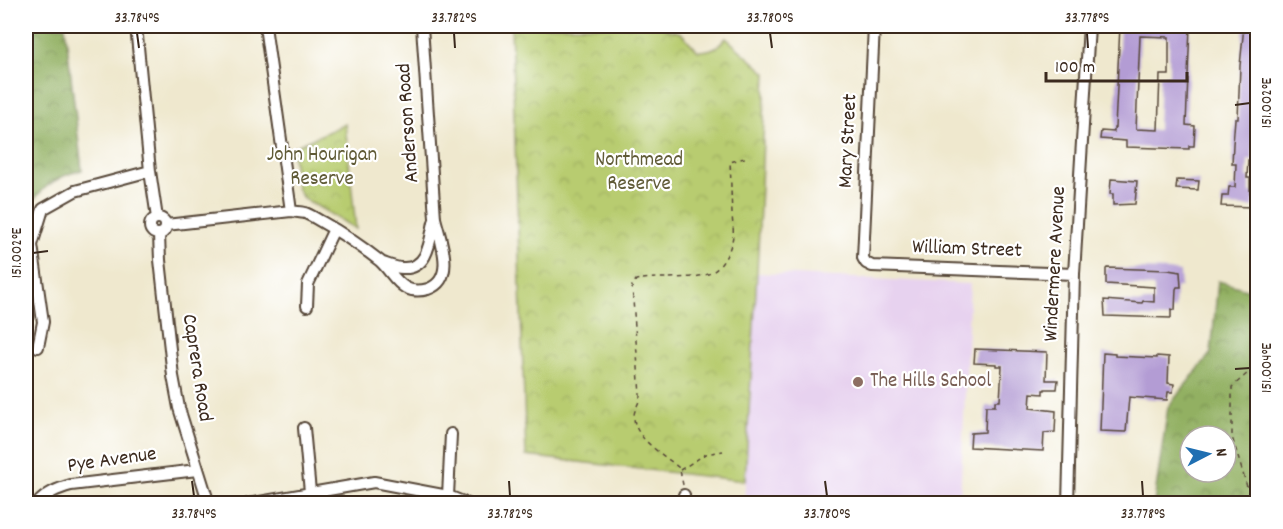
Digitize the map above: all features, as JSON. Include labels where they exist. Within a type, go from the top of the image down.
[{"type":"street","points":[[136,26],[150,171],[157,218]]},
{"type":"street","points":[[166,225],[291,211],[265,26]]},
{"type":"street","name":"Anderson Road","points":[[291,211],[305,213],[334,229],[381,262],[402,286],[410,290],[426,289],[440,282],[445,263],[435,218],[422,26]]},
{"type":"street","name":"Mary Street","points":[[863,258],[874,26]]},
{"type":"street","name":"Windermere Avenue","points":[[1068,504],[1074,274],[1089,26]]},
{"type":"street","points":[[38,347],[43,322],[32,245],[43,209],[75,191],[150,171]]},
{"type":"street","points":[[157,218],[163,220],[166,225],[165,232],[159,235],[153,233],[150,228],[151,221],[157,218]]},
{"type":"street","name":"Anderson Road","points":[[381,262],[405,268],[414,267],[422,262],[429,247],[435,218]]},
{"type":"street","points":[[307,306],[308,284],[334,229]]},
{"type":"street","name":"Caprera Road","points":[[159,235],[173,376],[179,408],[209,504]]},
{"type":"street","name":"William Street","points":[[863,258],[872,266],[1074,274]]},
{"type":"street","points":[[304,428],[310,492]]},
{"type":"street","points":[[448,496],[452,434]]},
{"type":"street","name":"Pye Avenue","points":[[37,504],[44,496],[71,485],[197,470]]},
{"type":"street","points":[[248,504],[374,482],[448,496],[468,504]]},
{"type":"path","points":[[683,499],[680,470],[646,441],[634,420],[640,395],[632,286],[636,280],[652,277],[707,275],[715,270],[730,248],[733,235],[730,162],[748,157]]},
{"type":"path","points":[[1257,270],[1257,276]]},
{"type":"path","points":[[1250,504],[1251,500],[1232,437],[1232,387],[1257,364]]},
{"type":"path","points":[[680,470],[706,454],[723,451]]},
{"type":"shaded area","name":"The Hills School","points":[[757,273],[970,284],[960,503],[744,503]]},
{"type":"green space","points":[[26,26],[65,26],[82,170],[64,176],[47,186],[34,200],[26,224]]},
{"type":"green space","name":"Northmead Reserve","points":[[511,26],[657,26],[681,33],[698,51],[714,48],[726,38],[766,73],[745,481],[526,456]]},
{"type":"green space","name":"John Hourigan Reserve","points":[[345,124],[356,229],[303,198],[297,188],[292,148]]},
{"type":"green space","points":[[1218,281],[1257,292],[1257,503],[1154,503],[1168,407],[1211,353]]},
{"type":"building","points":[[1120,26],[1190,26],[1186,125],[1195,126],[1194,146],[1189,146],[1189,149],[1126,147],[1126,141],[1100,139],[1101,131],[1114,132]],"holes":[[[1140,36],[1169,37],[1169,75],[1160,75],[1158,130],[1136,129]]]},
{"type":"building","points":[[1244,26],[1257,26],[1254,140],[1252,160],[1248,160],[1247,178],[1250,178],[1250,193],[1256,193],[1253,207],[1221,206],[1222,196],[1228,196],[1229,187],[1235,187],[1236,164],[1232,164],[1233,144],[1235,119],[1238,119]]},
{"type":"building","points":[[1111,179],[1137,181],[1135,204],[1113,205],[1113,194],[1110,194]]},
{"type":"building","points":[[1177,180],[1199,181],[1198,190],[1176,189]]},
{"type":"building","points":[[1107,268],[1180,272],[1181,287],[1176,289],[1175,310],[1171,309],[1171,318],[1105,316],[1104,300],[1154,302],[1154,287],[1106,284]]},
{"type":"building","points":[[975,349],[1047,352],[1046,380],[1058,380],[1057,389],[1045,389],[1043,394],[1031,393],[1030,408],[1056,411],[1055,432],[1044,433],[1043,451],[970,447],[971,433],[985,432],[986,406],[995,406],[995,401],[1000,401],[1002,366],[974,363]]},
{"type":"building","points":[[1103,353],[1115,354],[1115,356],[1169,357],[1168,383],[1174,384],[1173,392],[1168,392],[1167,400],[1129,397],[1126,432],[1100,431]]},
{"type":"waterway","points":[[26,97],[34,32],[31,26]]},
{"type":"place","name":"The Hills School","points":[[858,382]]}]
